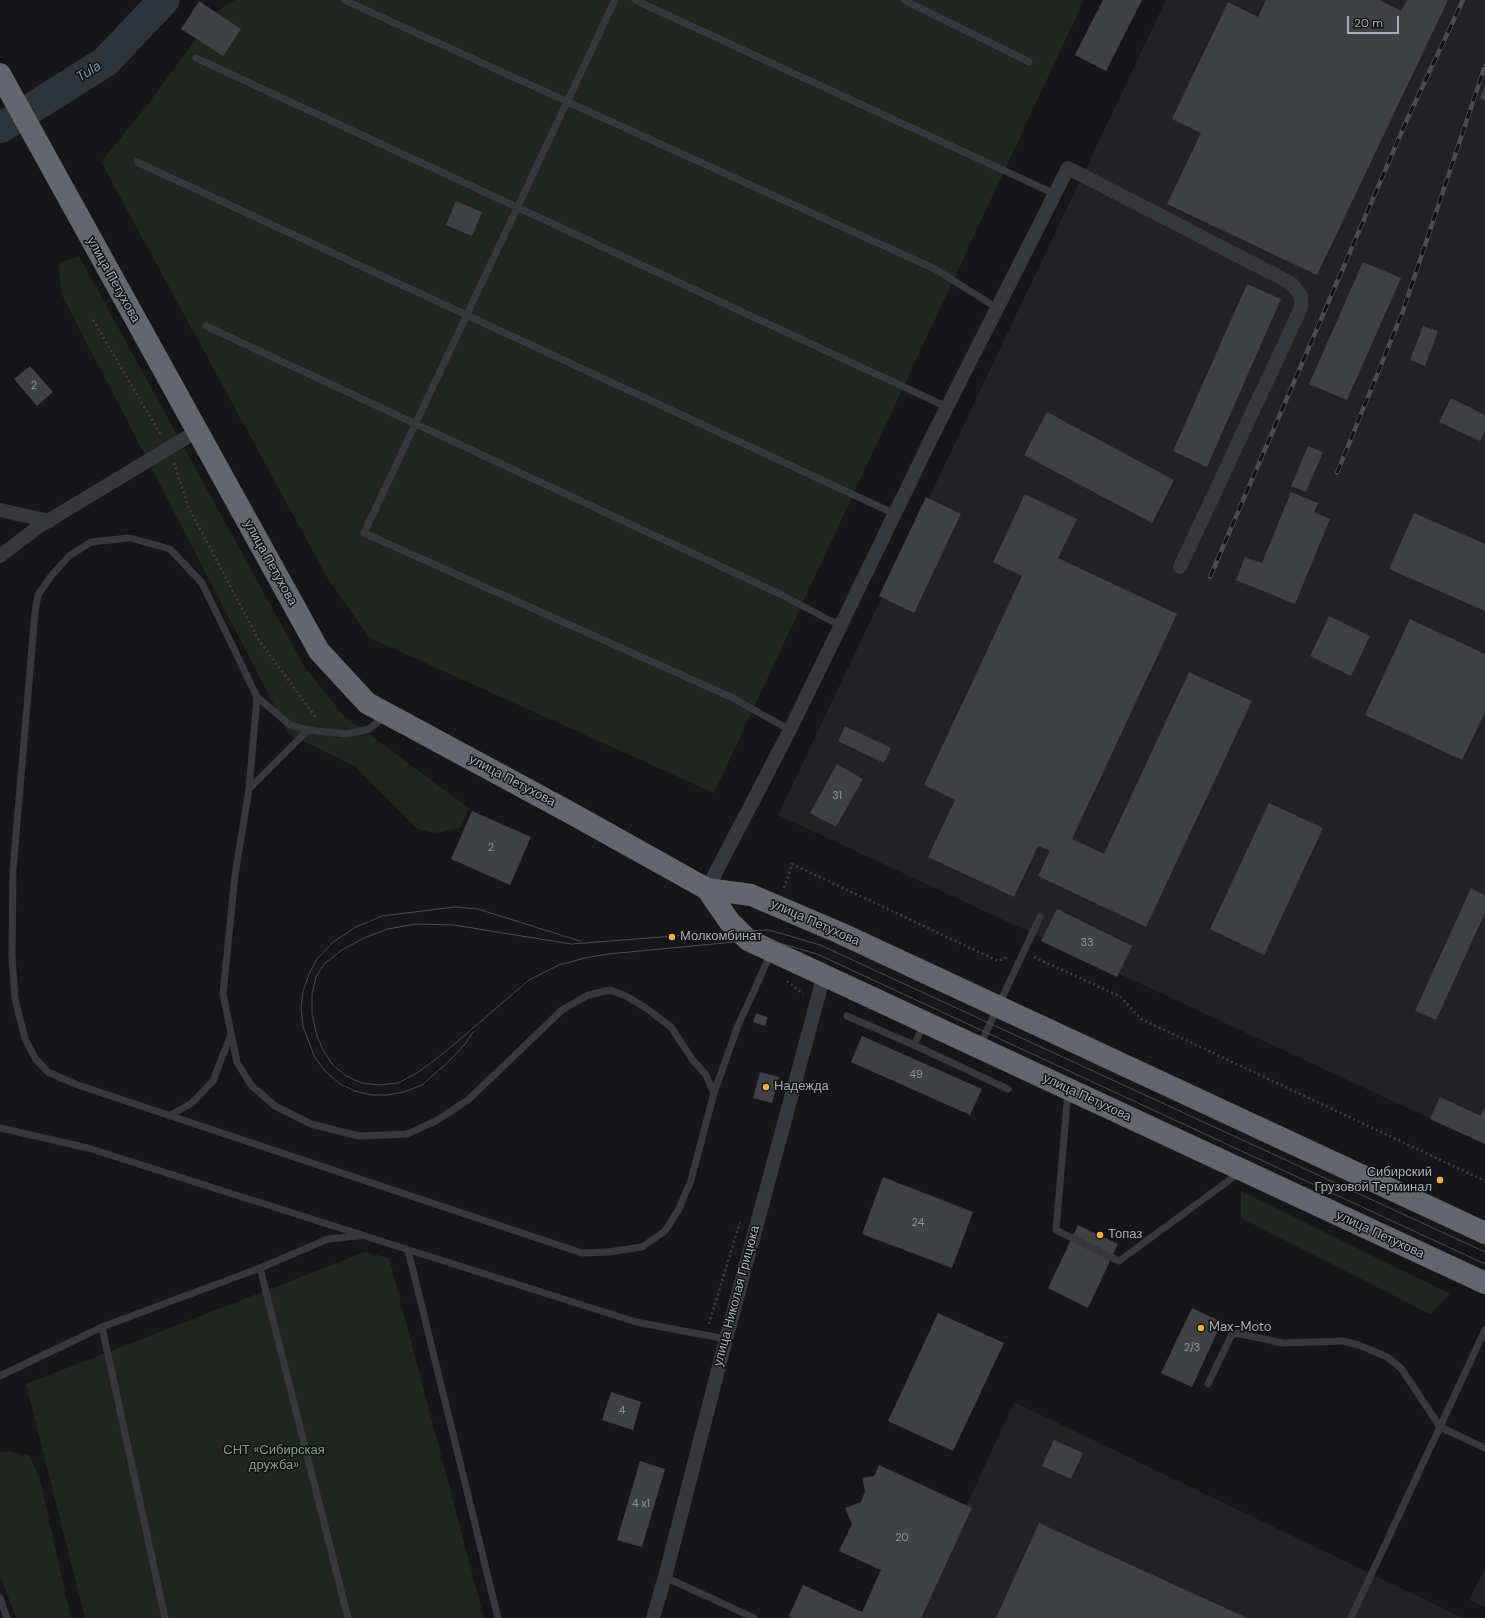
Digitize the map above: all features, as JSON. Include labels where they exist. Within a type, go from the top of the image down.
[{"type":"highway","name":"улица Петухова","points":[[0,74],[319,651],[367,703],[569,812],[707,889],[751,895],[840,933],[1485,1233]]},
{"type":"highway","name":"улица Петухова","points":[[707,889],[729,921],[748,940],[1485,1283]]},
{"type":"street","points":[[707,889],[790,730],[947,408],[1068,168],[1291,283],[1301,296],[1301,308],[1180,567]]},
{"type":"street","points":[[0,556],[49,521],[197,431]]},
{"type":"street","points":[[0,510],[49,521]]},
{"type":"street","name":"улица Николая Грицюка","points":[[653,1618],[824,975]]},
{"type":"lane","points":[[344,0],[935,269],[997,308]]},
{"type":"lane","points":[[615,0],[364,533],[731,697],[790,730]]},
{"type":"lane","points":[[635,0],[1055,194]]},
{"type":"lane","points":[[904,0],[1029,62]]},
{"type":"lane","points":[[196,58],[947,408]]},
{"type":"lane","points":[[137,162],[895,514]]},
{"type":"lane","points":[[206,326],[773,590],[841,626]]},
{"type":"lane","points":[[387,714],[369,729],[347,734],[308,730],[290,725],[257,697],[202,583],[170,549],[130,538],[91,542],[69,556],[50,576],[38,595],[34,628],[13,870],[12,956],[16,999],[25,1039],[35,1058],[48,1072],[75,1084],[169,1116],[582,1253],[608,1252],[642,1247],[665,1231],[680,1209],[691,1180],[714,1093],[737,1028],[772,951]]},
{"type":"lane","points":[[257,697],[250,789],[235,875],[223,994],[237,1062],[251,1085],[275,1106],[310,1124],[359,1136],[407,1134],[436,1121],[468,1100],[562,1010],[588,995],[610,990],[626,996],[646,1008],[671,1027],[692,1059],[706,1075],[714,1093]]},
{"type":"lane","points":[[250,789],[308,730]]},
{"type":"lane","points":[[979,1047],[1040,917]]},
{"type":"lane","points":[[847,1016],[914,1045],[1008,1089]]},
{"type":"lane","points":[[914,1045],[924,1022]]},
{"type":"lane","points":[[169,1116],[192,1103],[213,1081],[231,1034]]},
{"type":"lane","points":[[1068,1089],[1056,1230],[1119,1260],[1243,1170]]},
{"type":"lane","points":[[0,1128],[88,1148],[636,1322],[726,1339]]},
{"type":"lane","points":[[0,1376],[102,1327],[260,1268],[328,1239],[363,1236]]},
{"type":"lane","points":[[408,1250],[498,1618]]},
{"type":"lane","points":[[260,1268],[348,1618]]},
{"type":"lane","points":[[102,1327],[165,1618]]},
{"type":"lane","points":[[1351,1618],[1485,1330]]},
{"type":"lane","points":[[1208,1384],[1231,1336],[1236,1333],[1283,1343],[1343,1341],[1387,1357],[1401,1368],[1440,1427],[1485,1448]]},
{"type":"lane","points":[[665,1577],[754,1618]]},
{"type":"lane","points":[[0,1598],[7,1618]]},
{"type":"path","points":[[93,320],[169,448],[188,506],[258,639],[326,732]]},
{"type":"shaded area","points":[[1166,0],[1485,0],[1485,1144],[778,815]]},
{"type":"shaded area","points":[[1014,1402],[1463,1618],[915,1618]]},
{"type":"shaded area","points":[[1485,1568],[1485,1607],[1469,1600]]},
{"type":"green space","points":[[235,0],[1084,0],[714,793],[370,638],[328,579],[101,162],[145,108],[216,12]]},
{"type":"green space","points":[[79,256],[304,666],[343,715],[469,808],[460,828],[436,833],[417,829],[356,767],[289,734],[62,295],[58,263]]},
{"type":"green space","points":[[1241,1191],[1450,1294],[1430,1314],[1241,1218]]},
{"type":"green space","name":"СНТ «Сибирская дружба»","points":[[365,1252],[389,1258],[484,1618],[85,1618],[26,1384]]},
{"type":"green space","points":[[9,1451],[30,1456],[41,1483],[71,1618],[16,1618],[0,1575],[0,1452]]},
{"type":"building","points":[[1103,0],[1142,0],[1106,71],[1075,55]]},
{"type":"building","points":[[1266,0],[1379,0],[1401,11],[1407,0],[1448,0],[1317,275],[1167,204],[1201,133],[1172,119],[1228,2],[1258,17]]},
{"type":"building","points":[[199,1],[241,29],[223,56],[181,29]]},
{"type":"building","points":[[1485,86],[1485,101],[1480,98]]},
{"type":"building","points":[[456,201],[482,212],[472,236],[446,225]]},
{"type":"building","points":[[1363,262],[1401,278],[1347,400],[1309,384]]},
{"type":"building","points":[[1247,284],[1281,299],[1207,467],[1173,451]]},
{"type":"building","points":[[1423,326],[1438,331],[1425,366],[1410,360]]},
{"type":"building","points":[[30,366],[53,392],[37,406],[14,379]]},
{"type":"building","points":[[1451,398],[1485,415],[1485,430],[1480,441],[1439,422]]},
{"type":"building","points":[[1047,412],[1174,480],[1152,523],[1024,455]]},
{"type":"building","points":[[1308,446],[1323,452],[1306,492],[1291,486]]},
{"type":"building","points":[[1291,492],[1318,503],[1314,512],[1330,519],[1295,604],[1236,580],[1245,557],[1262,563]]},
{"type":"building","points":[[1025,494],[1077,519],[1058,558],[1177,614],[1072,839],[1104,854],[1189,672],[1252,701],[1146,927],[1038,876],[1050,851],[1038,846],[1014,897],[928,857],[955,800],[924,785],[1022,576],[993,562]]},
{"type":"building","points":[[926,497],[961,514],[914,613],[879,596]]},
{"type":"building","points":[[1414,513],[1485,544],[1485,611],[1389,569]]},
{"type":"building","points":[[1329,616],[1370,636],[1351,676],[1310,656]]},
{"type":"building","points":[[1410,619],[1485,654],[1485,712],[1462,760],[1365,715]]},
{"type":"building","points":[[845,726],[891,748],[884,763],[838,741]]},
{"type":"building","points":[[837,764],[863,779],[836,827],[810,813]]},
{"type":"building","points":[[1269,803],[1323,828],[1264,955],[1210,929]]},
{"type":"building","points":[[472,811],[531,837],[510,885],[451,859]]},
{"type":"building","points":[[1471,888],[1485,895],[1485,913],[1436,1020],[1415,1011]]},
{"type":"building","points":[[1057,909],[1132,946],[1117,977],[1041,941]]},
{"type":"building","points":[[756,1013],[768,1017],[765,1026],[753,1022]]},
{"type":"building","points":[[862,1036],[982,1089],[970,1115],[851,1062]]},
{"type":"building","name":"Надежда","points":[[760,1072],[779,1077],[772,1103],[753,1098]]},
{"type":"building","points":[[1440,1097],[1481,1116],[1485,1106],[1485,1144],[1430,1119]]},
{"type":"building","points":[[883,1177],[973,1212],[952,1268],[862,1234]]},
{"type":"building","points":[[1078,1225],[1118,1244],[1088,1308],[1048,1288]]},
{"type":"building","points":[[1192,1308],[1222,1322],[1192,1387],[1161,1373]]},
{"type":"building","points":[[938,1313],[1004,1343],[953,1451],[888,1421]]},
{"type":"building","points":[[611,1392],[641,1402],[633,1430],[602,1420]]},
{"type":"building","points":[[1054,1440],[1083,1453],[1071,1479],[1042,1466]]},
{"type":"building","points":[[640,1461],[665,1469],[642,1547],[617,1540]]},
{"type":"building","points":[[879,1465],[972,1508],[921,1618],[793,1618],[789,1616],[803,1585],[862,1612],[881,1570],[839,1551],[852,1524],[845,1508],[861,1502],[865,1491],[862,1478],[874,1476]]},
{"type":"building","points":[[1039,1523],[1247,1618],[996,1618]]},
{"type":"waterway","name":"Tula","points":[[0,128],[105,62],[164,0]]},
{"type":"tram line","points":[[473,1032],[466,1043],[448,1062],[422,1085],[404,1092],[387,1095],[371,1095],[355,1091],[340,1084],[325,1071],[314,1056],[303,1026],[301,1008],[303,991],[309,974],[317,959],[333,942],[356,927],[382,916],[455,907],[478,909],[580,941]]},
{"type":"tram line","points":[[1485,1252],[820,945],[769,930],[571,944],[454,925],[415,924],[388,929],[366,937],[342,950],[325,963],[316,977],[312,994],[312,1014],[317,1036],[323,1050],[332,1064],[346,1076],[362,1083],[379,1085],[398,1083],[417,1073],[445,1052],[529,980],[559,965],[608,954],[766,939],[817,954],[1485,1264]]},
{"type":"railway","points":[[1210,577],[1406,122],[1463,0]]},
{"type":"railway","points":[[1337,473],[1403,311],[1485,66]]},
{"type":"place","name":"Молкомбинат","points":[[672,937]]},
{"type":"place","name":"Надежда","points":[[766,1087]]},
{"type":"place","name":"Сибирский Грузовой Терминал","points":[[1440,1180]]},
{"type":"place","name":"Топаз","points":[[1100,1235]]},
{"type":"place","name":"Max-Moto","points":[[1201,1328]]}]
